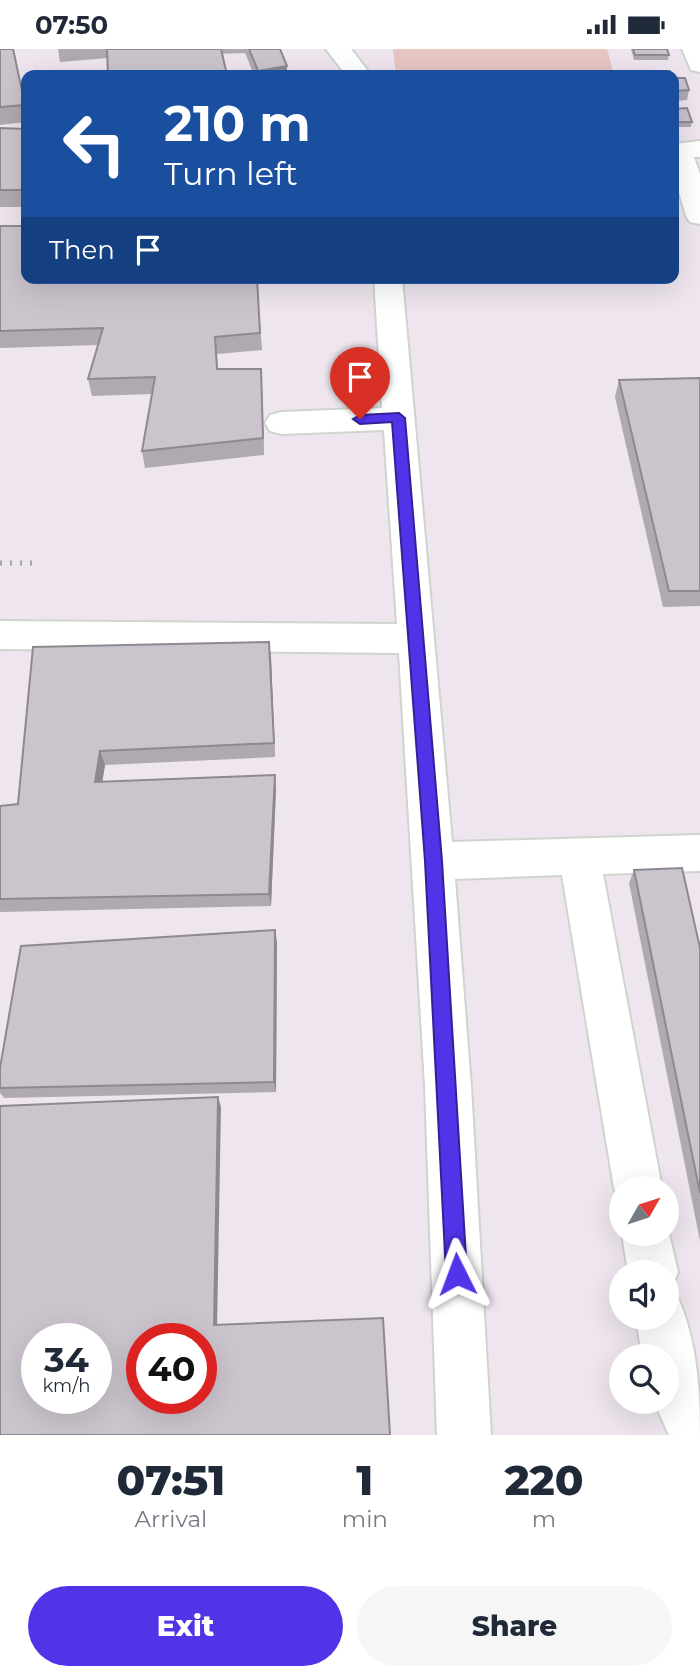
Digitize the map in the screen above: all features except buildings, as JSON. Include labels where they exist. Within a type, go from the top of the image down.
[{"type":"street","points":[[338,49],[355,70]]},
{"type":"street","points":[[689,150],[700,216]]},
{"type":"street","points":[[388,284],[448,1086],[464,1435]]},
{"type":"street","points":[[281,423],[399,418]]},
{"type":"street","points":[[0,635],[416,639]]},
{"type":"street","points":[[579,857],[636,1176]]},
{"type":"street","points":[[433,861],[699,857]]},
{"type":"street","points":[[663,1330],[675,1393],[686,1419],[700,1434]]},
{"type":"shaded area","points":[[393,49],[607,49],[613,70],[395,70]]},
{"type":"railway","points":[[0,563],[38,563]]},
{"type":"route","points":[[360,419],[399,418],[433,861],[457,1274]]}]
